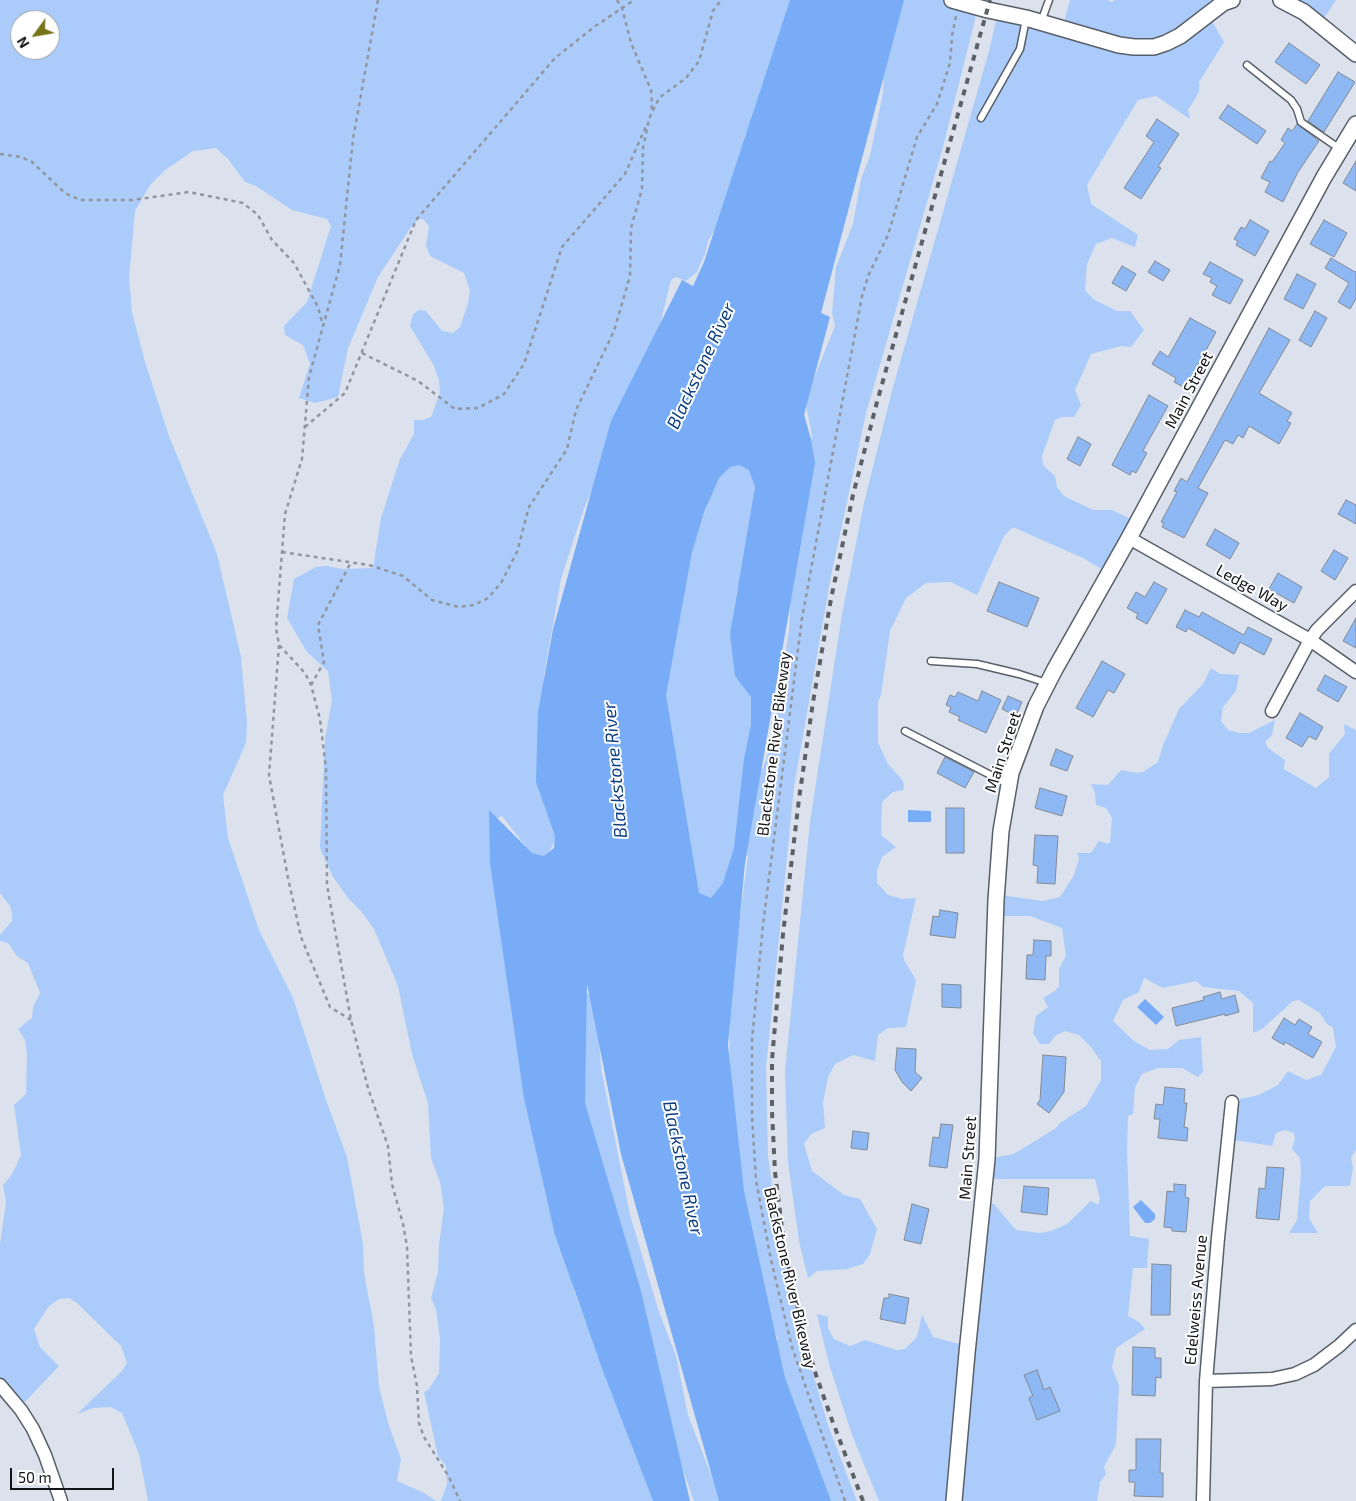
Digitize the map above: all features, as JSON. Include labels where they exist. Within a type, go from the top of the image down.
[{"type":"street","points":[[1281,0],[1304,12],[1356,54]]},
{"type":"street","points":[[956,1],[1033,20],[1114,44],[1134,47],[1154,47],[1180,36],[1226,1]]},
{"type":"street","name":"Main Street","points":[[954,1501],[987,1159],[996,900],[1001,831],[1009,784],[1036,706],[1048,683],[1129,538],[1340,149],[1356,124]]},
{"type":"street","name":"Ledge Way","points":[[1129,538],[1310,640],[1356,672]]},
{"type":"street","points":[[1272,711],[1317,630],[1356,591]]},
{"type":"street","name":"Edelweiss Avenue","points":[[1203,1501],[1206,1380],[1232,1102]]},
{"type":"street","points":[[1206,1380],[1272,1379],[1295,1374],[1314,1365],[1356,1330]]},
{"type":"street","points":[[0,1385],[33,1428],[45,1455],[61,1501]]},
{"type":"lane","points":[[981,118],[1020,49],[1033,20],[1049,0]]},
{"type":"lane","points":[[1247,64],[1292,100],[1301,122],[1340,149]]},
{"type":"lane","points":[[931,661],[977,664],[1048,683]]},
{"type":"lane","points":[[905,731],[1009,784]]},
{"type":"path","points":[[351,1020],[330,1007],[301,937],[269,775],[279,645],[276,628],[285,514],[302,459],[309,377],[340,265],[353,140],[378,0]]},
{"type":"path","points":[[282,552],[369,565],[403,576],[432,600],[459,607],[474,605],[488,598],[501,583],[518,552],[529,507],[567,449],[576,410],[614,331],[630,276],[631,228],[642,189],[643,148],[652,105],[651,90],[631,43],[622,8],[617,0]]},
{"type":"path","points":[[305,427],[345,392],[416,220],[555,58],[594,27],[634,0]]},
{"type":"path","points":[[362,353],[418,381],[455,409],[478,408],[504,394],[524,364],[562,246],[625,174],[659,98],[686,78],[699,61],[713,11],[721,0]]},
{"type":"path","name":"Blackstone River Bikeway","points":[[845,1501],[792,1347],[771,1260],[756,1180],[752,1116],[752,1040],[763,925],[802,618],[862,296],[869,274],[888,234],[917,136],[937,104],[950,63],[956,1]]},
{"type":"path","points":[[0,154],[22,157],[32,162],[65,194],[80,200],[132,200],[189,192],[243,203],[258,215],[272,240],[294,263],[318,307],[323,327]]},
{"type":"path","points":[[311,685],[324,662],[318,625],[351,562]]},
{"type":"path","points":[[279,645],[305,673],[311,685],[320,718],[326,769],[327,885],[351,1020],[368,1088],[388,1146],[392,1184],[407,1246],[411,1356],[417,1386],[420,1422],[424,1438],[449,1477],[460,1501]]},
{"type":"shaded area","points":[[0,0],[796,0],[729,205],[708,241],[705,254],[697,272],[686,281],[676,277],[671,280],[650,365],[595,482],[582,514],[561,579],[544,675],[544,728],[557,837],[546,858],[533,856],[502,816],[495,819],[574,1291],[653,1501],[441,1501],[447,1484],[446,1466],[438,1456],[424,1392],[429,1389],[439,1373],[440,1339],[436,1309],[431,1298],[438,1272],[439,1245],[444,1208],[440,1182],[431,1158],[428,1103],[412,1054],[398,986],[374,929],[333,877],[320,848],[325,739],[332,700],[328,671],[307,652],[287,618],[294,579],[316,567],[327,566],[342,569],[373,568],[381,518],[400,459],[414,434],[414,420],[431,417],[440,393],[439,381],[434,366],[410,326],[413,314],[419,310],[426,311],[442,331],[453,333],[460,327],[470,290],[464,273],[430,256],[426,246],[429,226],[423,219],[419,219],[411,227],[378,277],[348,348],[338,397],[315,403],[299,398],[310,364],[303,345],[285,335],[284,326],[307,302],[331,226],[327,219],[292,210],[256,186],[245,182],[228,159],[216,148],[193,151],[165,170],[150,185],[135,211],[129,278],[132,312],[145,362],[169,436],[217,554],[241,657],[247,723],[246,743],[223,795],[228,838],[259,930],[293,998],[326,1100],[347,1157],[363,1244],[364,1273],[374,1326],[379,1387],[389,1426],[401,1459],[397,1481],[424,1493],[436,1501],[148,1501],[139,1454],[122,1413],[111,1407],[93,1408],[77,1414],[122,1371],[127,1363],[121,1346],[77,1303],[69,1298],[59,1299],[49,1306],[34,1329],[40,1347],[59,1366],[20,1407],[0,1382],[0,1244],[6,1202],[3,1185],[12,1174],[21,1155],[14,1105],[26,1094],[27,1055],[25,1040],[18,1029],[32,1018],[33,1007],[40,993],[28,963],[17,956],[8,943],[0,941],[0,935],[12,921],[10,906],[0,893]]},
{"type":"shaded area","points":[[903,0],[973,0],[975,20],[943,147],[866,413],[831,576],[794,787],[766,1068],[768,1156],[781,1251],[800,1330],[828,1425],[857,1501],[819,1501],[780,1382],[775,1339],[778,1339],[770,1321],[730,1128],[729,966],[738,933],[748,856],[742,846],[707,923],[686,882],[662,701],[684,574],[711,494],[719,478],[735,458],[748,458],[755,486],[747,557],[737,590],[733,615],[751,697],[753,777],[763,768],[773,738],[789,630],[790,593],[812,436],[806,405],[808,393],[835,326],[832,313],[836,267],[853,224],[861,179],[870,156],[883,93],[884,64]]},
{"type":"shaded area","points":[[1070,0],[1108,0],[1111,2],[1115,0],[1215,0],[1210,18],[1224,42],[1199,82],[1199,92],[1188,110],[1190,119],[1156,96],[1138,100],[1087,185],[1091,204],[1138,235],[1135,247],[1112,238],[1096,244],[1087,264],[1085,290],[1093,299],[1117,311],[1130,311],[1144,330],[1131,347],[1121,346],[1091,354],[1075,390],[1081,405],[1074,417],[1062,417],[1055,420],[1042,456],[1043,465],[1055,476],[1057,487],[1064,496],[1093,510],[1112,510],[1137,522],[1110,574],[1083,558],[1013,527],[1004,536],[977,595],[951,582],[926,583],[906,598],[890,631],[881,695],[878,702],[878,743],[888,764],[903,781],[904,787],[903,790],[893,792],[882,802],[881,835],[896,847],[882,857],[877,871],[877,883],[888,895],[902,899],[916,898],[903,955],[916,980],[906,1027],[888,1028],[878,1035],[875,1061],[853,1055],[835,1064],[828,1077],[823,1103],[825,1128],[811,1134],[804,1144],[812,1171],[844,1195],[860,1199],[877,1229],[870,1254],[863,1264],[847,1269],[817,1271],[808,1278],[799,1241],[788,1162],[785,1071],[810,822],[842,614],[864,503],[893,387],[989,51],[998,12],[1063,25]]},
{"type":"shaded area","points":[[1281,0],[1336,0],[1320,24]]},
{"type":"shaded area","points":[[1211,668],[1220,674],[1239,675],[1236,691],[1223,707],[1221,721],[1228,730],[1249,733],[1275,720],[1272,735],[1265,742],[1268,748],[1285,760],[1284,769],[1316,788],[1329,777],[1329,754],[1345,734],[1344,724],[1356,730],[1356,1150],[1351,1158],[1353,1168],[1350,1186],[1325,1186],[1310,1201],[1309,1218],[1318,1233],[1289,1233],[1297,1220],[1301,1173],[1300,1158],[1292,1149],[1295,1139],[1294,1133],[1285,1130],[1276,1133],[1272,1146],[1235,1140],[1234,1138],[1240,1099],[1259,1095],[1278,1085],[1288,1071],[1306,1080],[1321,1075],[1336,1047],[1333,1028],[1326,1023],[1320,1013],[1299,1000],[1293,1001],[1262,1029],[1253,1033],[1253,1003],[1239,991],[1203,987],[1196,981],[1163,988],[1144,978],[1139,992],[1123,1000],[1113,1021],[1134,1041],[1150,1050],[1168,1049],[1179,1040],[1201,1037],[1203,1072],[1198,1077],[1182,1068],[1158,1068],[1142,1074],[1135,1087],[1133,1114],[1128,1116],[1127,1151],[1130,1236],[1149,1239],[1147,1268],[1133,1268],[1128,1316],[1139,1322],[1145,1329],[1116,1348],[1112,1368],[1119,1385],[1116,1444],[1104,1467],[1106,1474],[1100,1482],[1097,1501],[879,1501],[852,1435],[829,1364],[817,1314],[828,1317],[828,1328],[834,1339],[850,1346],[865,1340],[896,1350],[905,1349],[917,1337],[922,1315],[933,1337],[967,1346],[982,1203],[994,1204],[1016,1230],[1040,1233],[1051,1231],[1067,1224],[1091,1201],[1098,1205],[1100,1199],[1095,1179],[985,1179],[987,1159],[1014,1154],[1056,1128],[1060,1123],[1086,1106],[1101,1080],[1101,1061],[1079,1035],[1065,1031],[1055,1036],[1049,1044],[1040,1044],[1033,1033],[1036,1016],[1048,1007],[1043,998],[1055,991],[1059,986],[1059,969],[1066,956],[1062,928],[1030,916],[999,916],[1000,895],[1043,901],[1060,897],[1074,875],[1079,859],[1077,853],[1091,853],[1099,841],[1110,843],[1112,818],[1106,808],[1096,805],[1095,793],[1091,784],[1108,785],[1121,770],[1136,773],[1143,772],[1158,762],[1163,745],[1179,709],[1203,684]]},
{"type":"shaded area","points":[[587,993],[592,997],[597,1011],[601,1068],[630,1215],[659,1312],[676,1356],[688,1415],[721,1501],[694,1501],[666,1422],[584,1118],[584,998]]},
{"type":"water","name":"Blackstone River","points":[[790,0],[904,0],[821,313],[830,317],[804,415],[815,463],[745,863],[728,1045],[744,1191],[785,1378],[831,1501],[719,1501],[621,1154],[587,984],[585,1103],[641,1291],[690,1501],[653,1501],[603,1371],[555,1235],[524,1098],[490,863],[489,810],[532,853],[544,856],[554,848],[555,836],[536,782],[538,712],[553,629],[611,421],[682,280],[693,286],[704,262]],"holes":[[[739,465],[749,470],[755,487],[730,634],[735,676],[751,697],[751,725],[744,759],[734,848],[723,883],[711,898],[699,893],[666,695],[692,552],[705,510],[719,478],[730,467]]]},
{"type":"water","points":[[908,810],[931,811],[931,822],[908,822]]},
{"type":"water","points":[[1145,999],[1164,1017],[1156,1025],[1137,1007]]},
{"type":"water","points":[[1141,1200],[1155,1214],[1155,1219],[1150,1223],[1145,1223],[1133,1207]]},
{"type":"building","points":[[1289,43],[1320,65],[1306,84],[1275,62]]},
{"type":"building","points":[[1338,72],[1355,82],[1324,132],[1308,121]]},
{"type":"building","points":[[1228,105],[1266,131],[1257,144],[1219,118]]},
{"type":"building","points":[[1157,119],[1179,134],[1158,167],[1161,168],[1141,199],[1124,188],[1154,142],[1146,136]]},
{"type":"building","points":[[1297,124],[1319,141],[1298,172],[1283,202],[1265,192],[1270,182],[1261,178],[1270,161],[1272,162],[1285,143],[1281,140],[1288,128],[1292,131]]},
{"type":"building","points":[[1356,161],[1356,191],[1343,183]]},
{"type":"building","points":[[1250,220],[1269,231],[1255,256],[1236,245],[1238,241],[1234,239],[1241,227],[1245,229]]},
{"type":"building","points":[[1324,220],[1347,233],[1334,257],[1310,244]]},
{"type":"building","points":[[1331,258],[1356,271],[1356,299],[1350,309],[1338,302],[1349,283],[1325,268]]},
{"type":"building","points":[[1155,261],[1170,270],[1163,281],[1148,272]]},
{"type":"building","points":[[1210,262],[1243,280],[1230,304],[1212,295],[1217,286],[1210,282],[1212,278],[1203,274]]},
{"type":"building","points":[[1122,266],[1136,274],[1126,291],[1112,283]]},
{"type":"building","points":[[1297,274],[1316,284],[1303,309],[1284,299]]},
{"type":"building","points":[[1315,311],[1327,318],[1311,347],[1299,340]]},
{"type":"building","points":[[1190,318],[1216,332],[1194,372],[1197,374],[1187,389],[1174,382],[1176,378],[1152,364],[1160,351],[1168,357]]},
{"type":"building","points":[[1269,328],[1290,340],[1259,393],[1292,413],[1287,421],[1291,423],[1279,444],[1249,426],[1243,438],[1238,435],[1233,444],[1225,440],[1198,488],[1208,493],[1184,538],[1162,527],[1164,523],[1161,522],[1177,492],[1174,491],[1181,478],[1187,482]]},
{"type":"building","points":[[1149,395],[1168,406],[1143,451],[1147,453],[1136,473],[1132,471],[1130,475],[1112,465]]},
{"type":"building","points":[[1078,437],[1091,444],[1080,466],[1067,459]]},
{"type":"building","points":[[1346,500],[1356,505],[1356,524],[1338,514]]},
{"type":"building","points":[[1215,529],[1239,543],[1230,559],[1206,545]]},
{"type":"building","points":[[1334,550],[1348,558],[1335,580],[1321,571]]},
{"type":"building","points":[[1278,573],[1302,587],[1294,603],[1269,589]]},
{"type":"building","points":[[999,582],[1039,598],[1027,627],[987,611]]},
{"type":"building","points":[[1154,582],[1167,589],[1147,624],[1136,618],[1138,614],[1127,608],[1136,592],[1145,597]]},
{"type":"building","points":[[1185,610],[1199,617],[1202,612],[1244,635],[1248,627],[1272,639],[1264,655],[1240,642],[1234,654],[1188,628],[1186,632],[1176,627]]},
{"type":"building","points":[[1356,618],[1356,648],[1343,641]]},
{"type":"building","points":[[1102,661],[1125,674],[1114,693],[1108,690],[1093,717],[1076,708]]},
{"type":"building","points":[[1325,675],[1347,687],[1338,702],[1317,690]]},
{"type":"building","points":[[982,691],[1001,700],[986,733],[958,720],[960,717],[949,712],[951,707],[946,705],[950,695],[955,697],[958,692],[978,701]]},
{"type":"building","points":[[1008,696],[1022,702],[1016,716],[1002,709]]},
{"type":"building","points":[[1300,713],[1323,727],[1316,740],[1309,736],[1302,747],[1286,738]]},
{"type":"building","points":[[1056,749],[1073,756],[1067,771],[1050,765]]},
{"type":"building","points":[[945,757],[974,772],[965,788],[937,773]]},
{"type":"building","points":[[1040,788],[1067,796],[1062,816],[1035,808]]},
{"type":"building","points":[[946,808],[964,808],[964,853],[946,853]]},
{"type":"building","points":[[1035,835],[1058,836],[1055,884],[1037,883],[1038,866],[1033,865]]},
{"type":"building","points":[[940,910],[958,913],[955,938],[930,935],[933,916],[939,917]]},
{"type":"building","points":[[1034,940],[1051,941],[1051,956],[1046,956],[1045,980],[1026,979],[1027,955],[1033,955]]},
{"type":"building","points":[[942,984],[961,985],[961,1008],[942,1007]]},
{"type":"building","points":[[1220,992],[1222,999],[1235,995],[1239,1012],[1176,1026],[1172,1008],[1204,1000],[1203,997]]},
{"type":"building","points":[[1284,1018],[1295,1025],[1299,1019],[1312,1027],[1308,1034],[1322,1042],[1313,1058],[1285,1042],[1284,1045],[1272,1038]]},
{"type":"building","points":[[897,1048],[916,1049],[915,1072],[922,1078],[911,1091],[902,1082],[895,1070]]},
{"type":"building","points":[[1043,1055],[1066,1057],[1064,1092],[1049,1113],[1037,1104],[1040,1100]]},
{"type":"building","points":[[1165,1087],[1185,1089],[1184,1103],[1187,1103],[1184,1127],[1188,1128],[1187,1141],[1158,1138],[1160,1119],[1154,1119],[1156,1104],[1163,1105]]},
{"type":"building","points":[[941,1124],[953,1125],[947,1168],[929,1166],[933,1137],[939,1138]]},
{"type":"building","points":[[853,1131],[869,1133],[867,1150],[851,1148]]},
{"type":"building","points":[[1267,1167],[1284,1168],[1279,1220],[1256,1218],[1259,1188],[1265,1189]]},
{"type":"building","points":[[1174,1184],[1186,1185],[1185,1197],[1189,1198],[1186,1232],[1172,1231],[1172,1228],[1164,1227],[1167,1191],[1174,1192]]},
{"type":"building","points":[[1024,1186],[1049,1188],[1047,1215],[1021,1212]]},
{"type":"building","points":[[912,1204],[929,1209],[921,1244],[904,1240]]},
{"type":"building","points":[[1152,1264],[1171,1265],[1170,1315],[1151,1315]]},
{"type":"building","points":[[889,1294],[909,1298],[905,1324],[880,1319],[884,1298],[889,1298]]},
{"type":"building","points":[[1133,1347],[1155,1348],[1155,1358],[1161,1358],[1161,1378],[1156,1377],[1155,1396],[1132,1395]]},
{"type":"building","points":[[1037,1370],[1044,1390],[1050,1387],[1060,1411],[1037,1420],[1029,1398],[1033,1396],[1024,1375]]},
{"type":"building","points":[[1136,1439],[1161,1439],[1160,1473],[1163,1473],[1163,1497],[1134,1496],[1135,1482],[1129,1482],[1129,1470],[1136,1470]]},
{"type":"railway","points":[[863,1501],[816,1375],[801,1323],[785,1252],[775,1172],[772,1060],[783,934],[799,799],[813,702],[831,599],[853,495],[877,402],[990,0]]}]
